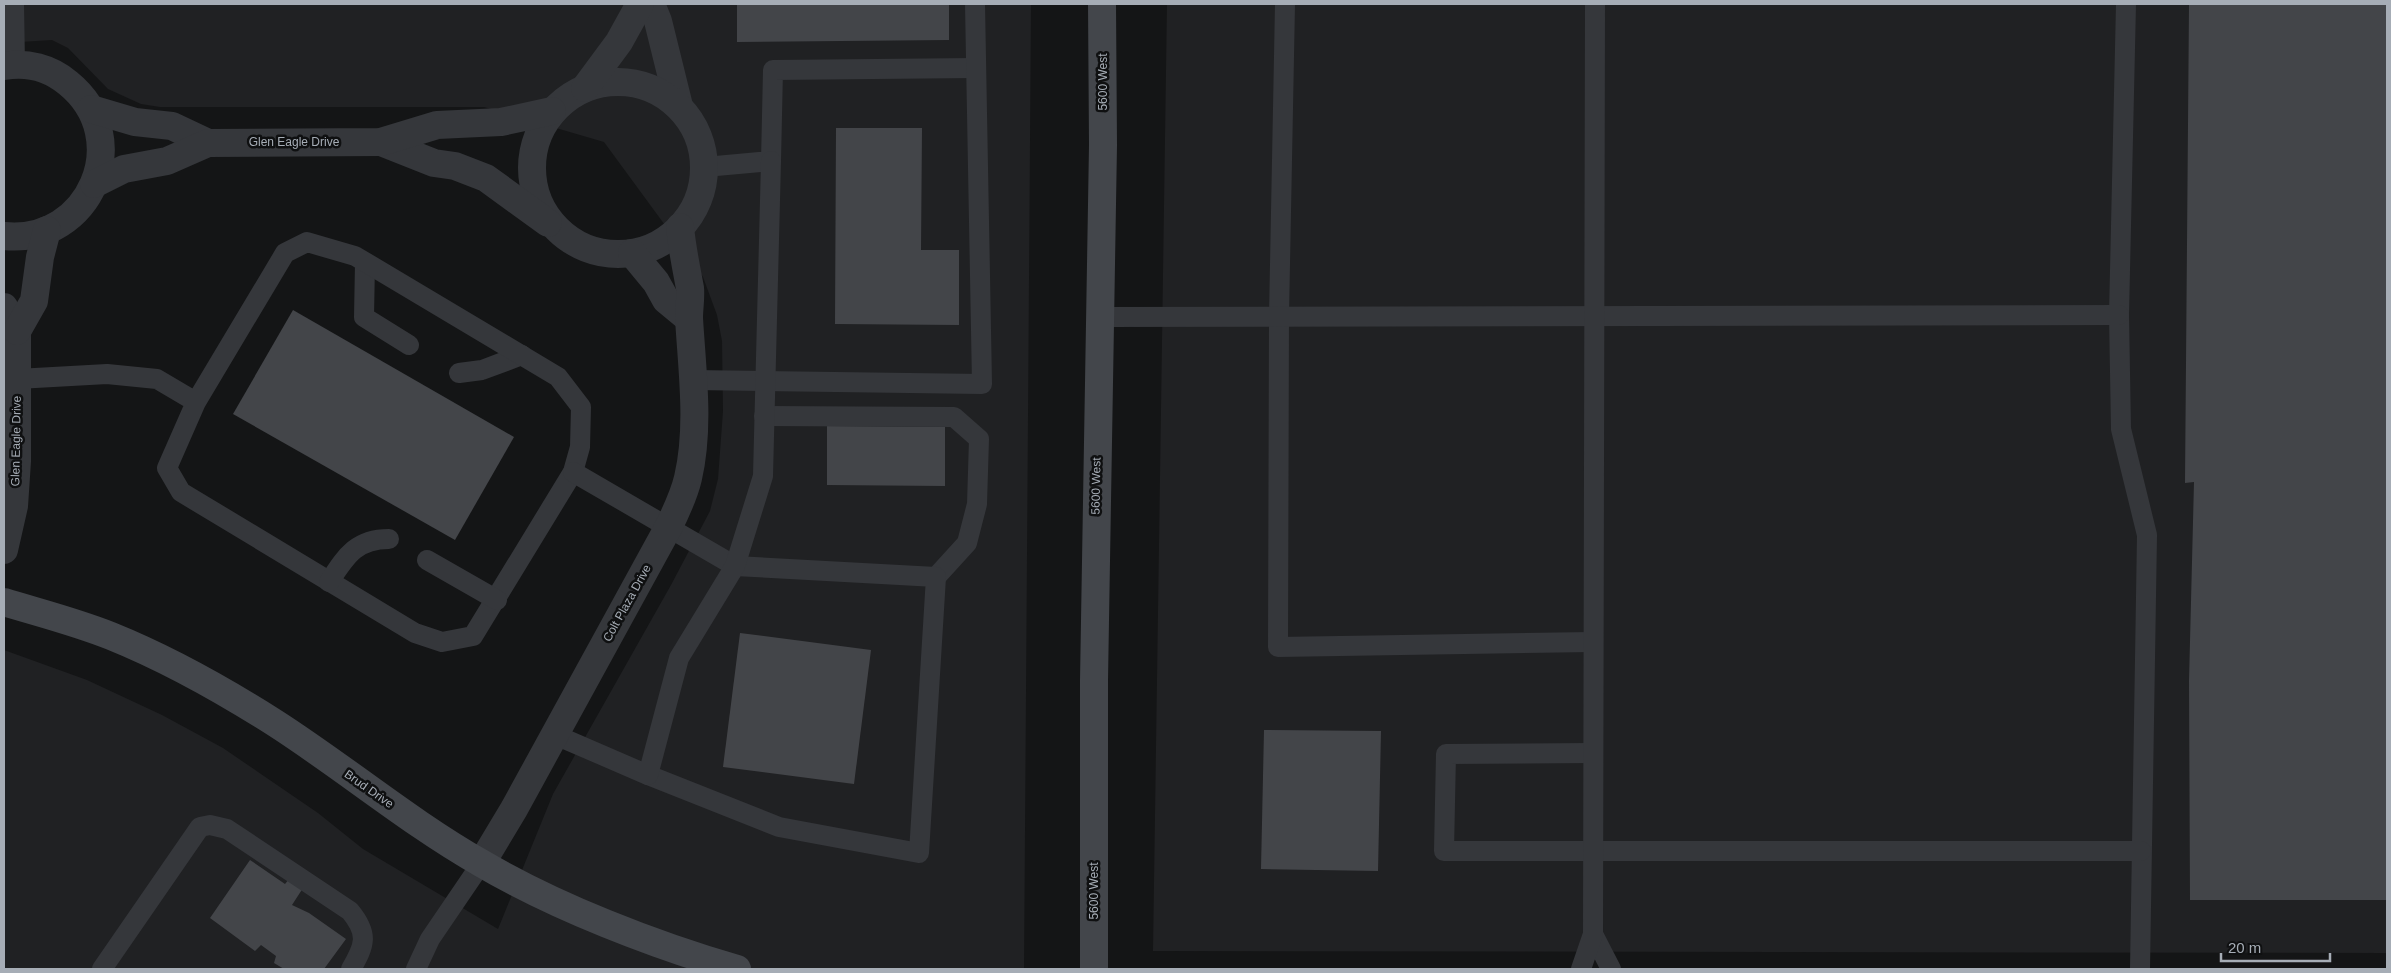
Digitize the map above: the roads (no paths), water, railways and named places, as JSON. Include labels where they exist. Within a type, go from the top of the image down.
[{"type":"main road","name":"5600 West","points":[[1094,969],[1094,680],[1103,145],[1102,4]]},
{"type":"main road","name":"Brud Drive","points":[[4,602],[110,636],[198,677],[277,725],[421,825],[481,864],[609,923],[726,968]]},
{"type":"street","points":[[585,88],[619,42],[640,4]]},
{"type":"street","points":[[651,4],[658,21],[678,106]]},
{"type":"street","points":[[4,236],[30,235],[47,230],[75,212],[86,199],[94,184],[100,166],[101,146],[98,127],[91,109],[77,90],[59,76],[38,67],[9,65]]},
{"type":"street","points":[[610,82],[635,83],[658,91],[678,106],[698,134],[705,167],[698,200],[680,228],[666,240],[650,248],[632,253],[598,252],[582,247],[555,228],[542,211],[534,191],[531,170],[533,149],[540,128],[552,111],[568,97],[585,88],[610,82]]},
{"type":"street","name":"Glen Eagle Drive","points":[[91,109],[135,122],[172,126],[208,143]]},
{"type":"street","name":"Glen Eagle Drive","points":[[94,184],[124,169],[167,161],[208,143],[380,142],[437,125],[501,122],[552,111]]},
{"type":"street","name":"Glen Eagle Drive","points":[[380,142],[434,163],[455,166],[486,178],[555,228]]},
{"type":"street","name":"Colt Plaza Drive","points":[[481,864],[514,809],[553,734],[668,528],[681,498],[689,470],[692,441],[693,380],[689,319],[690,289],[683,260],[680,228]]},
{"type":"street","name":"Glen Eagle Drive","points":[[17,331],[34,301],[40,257],[47,230]]},
{"type":"street","points":[[632,253],[656,282],[666,300],[689,319]]},
{"type":"street","name":"Glen Eagle Drive","points":[[4,307],[17,331],[17,476],[14,506],[4,550]]},
{"type":"lane","points":[[9,65],[14,4]]},
{"type":"lane","points":[[693,380],[982,384],[975,4]]},
{"type":"lane","points":[[1285,4],[1279,316],[1278,647],[1592,642]]},
{"type":"lane","points":[[1581,969],[1593,934],[1594,4]]},
{"type":"lane","points":[[2126,4],[2119,315],[2121,429],[2147,535],[2140,969]]},
{"type":"lane","points":[[648,775],[680,658],[735,566],[763,476],[773,70],[976,68]]},
{"type":"lane","points":[[705,167],[771,161]]},
{"type":"lane","points":[[307,242],[355,256],[366,263],[558,377],[581,407],[580,447],[573,472],[497,600],[473,636],[442,642],[415,633],[181,492],[167,468],[196,402],[286,253],[307,242]]},
{"type":"lane","points":[[366,263],[364,317],[409,345]]},
{"type":"lane","points":[[1099,317],[2119,315]]},
{"type":"lane","points":[[459,373],[482,370],[522,355]]},
{"type":"lane","points":[[17,380],[107,374],[156,380],[196,402]]},
{"type":"lane","points":[[553,734],[648,775],[779,827],[918,853],[936,577],[966,543],[978,504],[979,439],[954,417],[764,416]]},
{"type":"lane","points":[[573,472],[735,566],[936,577]]},
{"type":"lane","points":[[329,582],[350,552],[373,539],[389,539]]},
{"type":"lane","points":[[427,560],[497,600]]},
{"type":"lane","points":[[1593,753],[1446,754],[1444,851],[2141,851]]},
{"type":"lane","points":[[102,969],[200,827],[210,824],[227,829],[350,911],[360,922],[364,933],[364,943],[351,969]]},
{"type":"lane","points":[[416,969],[435,931],[481,864]]},
{"type":"lane","points":[[1593,934],[1611,969]]}]
